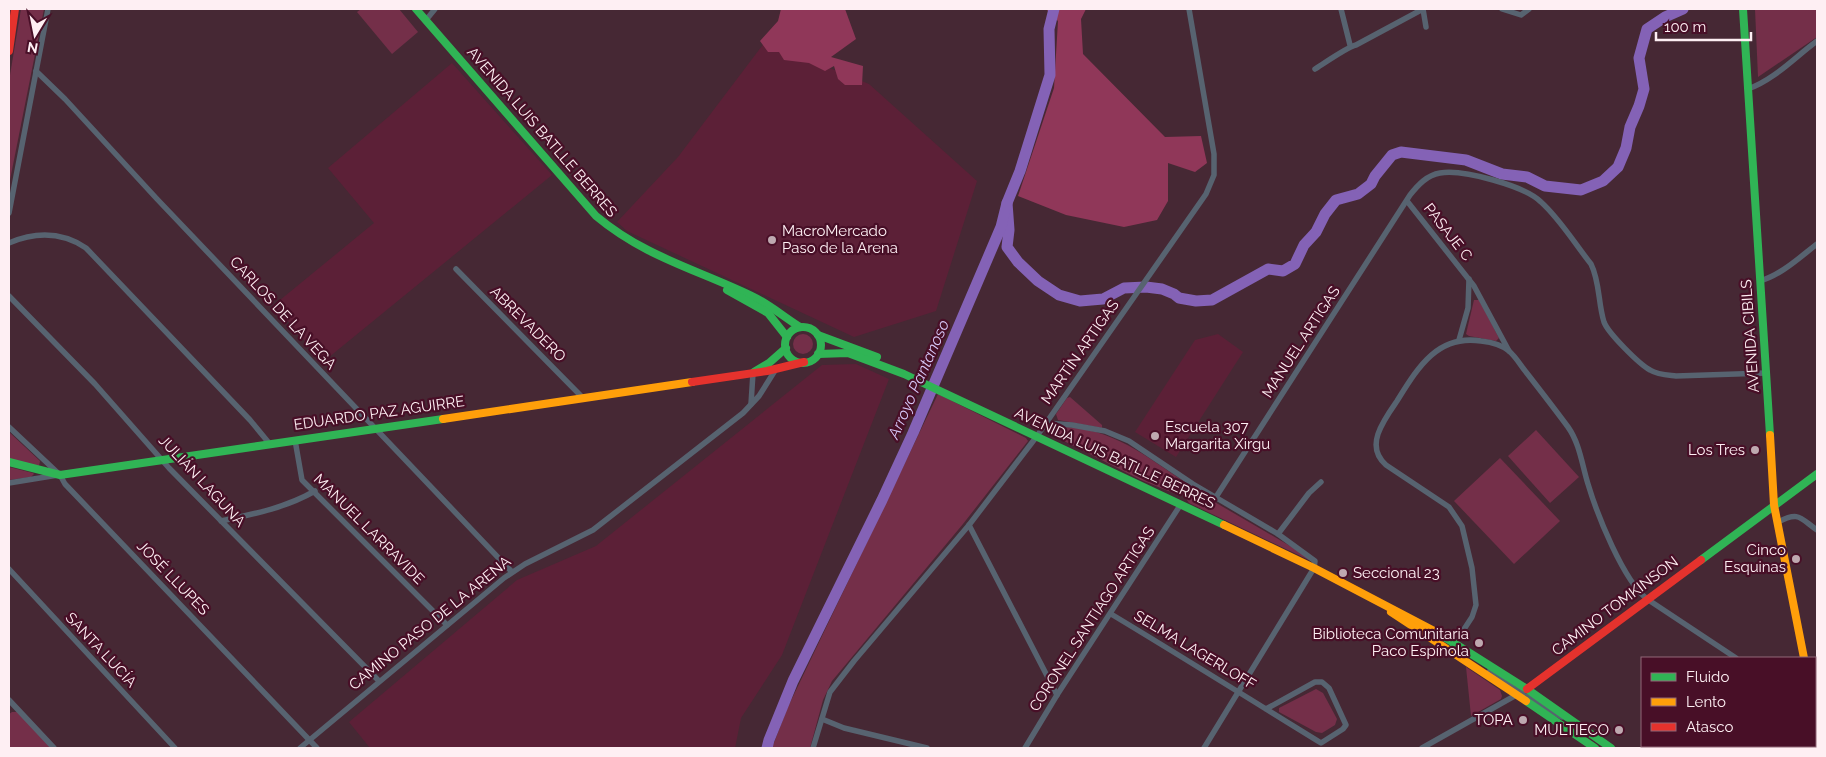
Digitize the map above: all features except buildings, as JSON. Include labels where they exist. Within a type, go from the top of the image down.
[{"type":"main road","points":[[9,51],[15,9]]},
{"type":"main road","name":"AVENIDA LUIS BATLLE BERRES","points":[[416,9],[610,230],[653,254],[754,297],[800,327]]},
{"type":"main road","name":"AVENIDA CIBILS","points":[[1743,9],[1774,505],[1804,657]]},
{"type":"main road","name":"AVENIDA LUIS BATLLE BERRES","points":[[715,282],[720,287],[768,313],[787,337]]},
{"type":"main road","points":[[753,373],[776,369],[804,362],[815,358],[821,344],[818,335],[810,328],[800,327],[795,328],[787,337],[786,348],[790,357],[804,362]]},
{"type":"main road","name":"AVENIDA LUIS BATLLE BERRES","points":[[818,335],[864,351],[894,366],[904,374]]},
{"type":"main road","points":[[753,373],[768,364],[786,348]]},
{"type":"main road","name":"AVENIDA LUIS BATLLE BERRES","points":[[818,354],[848,353],[862,356],[904,374],[1181,504],[1356,589],[1455,643],[1594,748]]},
{"type":"main road","name":"EDUARDO PAZ AGUIRRE","points":[[60,475],[753,373]]},
{"type":"main road","points":[[9,462],[60,475]]},
{"type":"main road","name":"CAMINO TOMKINSON","points":[[1522,692],[1817,474]]},
{"type":"main road","name":"AVENIDA LUIS BATLLE BERRES","points":[[1356,589],[1475,667],[1569,718],[1611,748]]},
{"type":"street","points":[[9,213],[48,9]]},
{"type":"street","points":[[426,20],[435,9]]},
{"type":"street","name":"MARTÍN ARTIGAS","points":[[813,748],[830,692],[969,525],[1037,436],[1206,194],[1214,175],[1214,154],[1188,9]]},
{"type":"street","points":[[1341,9],[1350,45]]},
{"type":"street","points":[[1314,69],[1342,53],[1350,45],[1356,45],[1423,9],[1426,26]]},
{"type":"street","points":[[1502,9],[1521,15],[1529,9]]},
{"type":"street","points":[[1748,88],[1757,86],[1817,41]]},
{"type":"street","name":"CARLOS DE LA VEGA","points":[[36,71],[65,99],[157,200],[512,572]]},
{"type":"street","name":"MANUEL ARTIGAS","points":[[1216,497],[1407,201],[1425,179],[1440,173],[1460,173],[1519,188],[1541,201],[1591,264],[1596,277],[1604,320],[1609,331],[1651,371],[1664,375],[1766,372]]},
{"type":"street","name":"PASAJE C","points":[[1407,201],[1469,279],[1481,297],[1509,351],[1574,435],[1589,489],[1612,544],[1636,589],[1647,599],[1734,657]]},
{"type":"street","points":[[9,243],[27,236],[42,235],[78,242],[86,248],[250,420],[269,443]]},
{"type":"street","points":[[1760,281],[1776,274],[1817,244]]},
{"type":"street","name":"ABREVADERO","points":[[456,269],[583,398]]},
{"type":"street","name":"PASAJE C","points":[[1459,340],[1468,308],[1469,279]]},
{"type":"street","name":"JULIÁN LAGUNA","points":[[9,296],[95,384],[162,460],[379,682]]},
{"type":"street","points":[[1450,650],[1472,617],[1476,605],[1472,568],[1462,526],[1449,507],[1380,459],[1377,451],[1378,434],[1422,363],[1439,350],[1459,340],[1483,341],[1509,351]]},
{"type":"street","name":"CAMINO PASO DE LA ARENA","points":[[300,748],[512,572],[593,530],[743,414],[759,396],[776,369]]},
{"type":"street","points":[[751,404],[753,373]]},
{"type":"street","name":"AVENIDA LUIS BATLLE BERRES","points":[[1046,423],[1089,428],[1118,436],[1311,556],[1315,561],[1314,568]]},
{"type":"street","name":"JOSÉ LLUPES","points":[[9,427],[60,475],[65,484],[317,748]]},
{"type":"street","name":"MANUEL LARRAVIDE","points":[[295,440],[301,478],[447,625]]},
{"type":"street","name":"EDUARDO PAZ AGUIRRE","points":[[9,483],[60,475]]},
{"type":"street","points":[[1278,534],[1309,493],[1321,482]]},
{"type":"street","points":[[221,521],[281,507],[314,491]]},
{"type":"street","name":"CORONEL SANTIAGO ARTIGAS","points":[[1025,748],[1057,695],[1181,504]]},
{"type":"street","points":[[1778,522],[1789,516],[1795,516],[1817,530]]},
{"type":"street","points":[[969,525],[1057,695]]},
{"type":"street","points":[[1204,748],[1314,568]]},
{"type":"street","name":"SANTA LUCÍA","points":[[9,569],[175,748]]},
{"type":"street","name":"SELMA LAGERLOFF","points":[[1111,614],[1321,742],[1343,729],[1346,725],[1346,720],[1329,688],[1322,682],[1315,682],[1266,708]]},
{"type":"street","name":"CAMINO TOMKINSON","points":[[1422,748],[1522,692]]},
{"type":"street","points":[[9,700],[54,748]]},
{"type":"street","points":[[822,719],[844,728],[927,748]]},
{"type":"shaded area","points":[[21,9],[44,9],[9,185],[9,81]]},
{"type":"shaded area","points":[[361,9],[399,9],[418,32],[392,54],[357,12]]},
{"type":"shaded area","points":[[781,9],[845,9],[856,39],[831,57],[863,66],[862,85],[845,85],[838,79],[834,66],[825,71],[809,63],[784,60],[779,52],[768,52],[760,41],[778,21]]},
{"type":"shaded area","points":[[1046,9],[1086,9],[1081,19],[1083,54],[1165,137],[1201,136],[1207,163],[1195,172],[1168,163],[1168,201],[1157,220],[1124,227],[1066,215],[1018,196],[1054,88],[1058,21]]},
{"type":"shaded area","points":[[1755,9],[1817,9],[1817,37],[1758,77]]},
{"type":"shaded area","points":[[765,42],[869,84],[977,181],[936,311],[854,337],[627,231],[617,222],[678,157]]},
{"type":"shaded area","points":[[452,63],[552,175],[323,362],[274,305],[374,223],[328,168]]},
{"type":"shaded area","points":[[1474,300],[1479,300],[1499,338],[1496,341],[1466,334]]},
{"type":"shaded area","points":[[803,334],[810,337],[813,344],[810,351],[803,354],[796,351],[793,344],[796,337]]},
{"type":"shaded area","points":[[1218,334],[1243,352],[1176,457],[1135,432],[1195,340]]},
{"type":"shaded area","points":[[856,364],[889,379],[782,655],[741,718],[735,748],[370,748],[349,722],[517,580],[596,546],[822,365]]},
{"type":"shaded area","points":[[938,394],[1026,438],[1028,441],[963,524],[832,681],[823,700],[810,748],[772,748],[787,709]]},
{"type":"shaded area","points":[[1070,397],[1102,425],[1102,428],[1058,420],[1056,414],[1067,398]]},
{"type":"shaded area","points":[[1055,427],[1093,431],[1126,444],[1188,484],[1188,488],[1184,493],[1178,495],[1141,480],[1054,436],[1051,432]]},
{"type":"shaded area","points":[[1536,430],[1579,477],[1550,503],[1508,456]]},
{"type":"shaded area","points":[[9,432],[40,461],[39,466],[9,459]]},
{"type":"shaded area","points":[[1500,458],[1560,521],[1514,564],[1454,501]]},
{"type":"shaded area","points":[[9,467],[34,474],[31,477],[9,480]]},
{"type":"shaded area","points":[[1196,494],[1206,497],[1297,550],[1311,561],[1189,503],[1187,500],[1189,496]]},
{"type":"shaded area","points":[[1466,667],[1500,690],[1502,696],[1501,699],[1471,716]]},
{"type":"shaded area","points":[[1316,689],[1323,693],[1337,719],[1335,725],[1322,733],[1316,732],[1279,712],[1279,708]]},
{"type":"shaded area","points":[[18,712],[51,748],[9,748],[9,714]]},
{"type":"waterway","name":"Arroyo Pantanoso","points":[[767,748],[793,681],[913,433],[1001,227],[1007,203],[1020,171],[1050,75],[1049,29],[1054,9]]},
{"type":"waterway","points":[[1007,203],[1009,230],[1007,247],[1018,262],[1038,281],[1059,295],[1080,301],[1103,299],[1124,288],[1146,287],[1162,289],[1179,298],[1196,301],[1212,300],[1268,269],[1283,271],[1295,264],[1304,245],[1316,232],[1325,214],[1336,200],[1358,194],[1371,184],[1392,155],[1401,152],[1466,160],[1502,174],[1527,177],[1545,186],[1581,190],[1603,181],[1618,167],[1626,148],[1630,127],[1644,89],[1639,58],[1647,29],[1665,17],[1683,9]]},
{"type":"traffic: fast","points":[[416,9],[596,216],[633,242],[671,261],[752,296],[800,327]]},
{"type":"traffic: fast","points":[[1743,9],[1770,435]]},
{"type":"traffic: fast","points":[[727,290],[768,313],[787,337]]},
{"type":"traffic: fast","points":[[803,327],[816,332],[821,345],[816,358],[803,363],[790,358],[785,345],[790,332],[803,327]]},
{"type":"traffic: fast","points":[[818,335],[877,357]]},
{"type":"traffic: fast","points":[[754,372],[769,363],[786,348]]},
{"type":"traffic: fast","points":[[818,354],[848,353],[904,374],[1224,525]]},
{"type":"traffic: fast","points":[[9,462],[60,475],[443,419]]},
{"type":"traffic: fast","points":[[1701,560],[1817,474]]},
{"type":"traffic: fast","points":[[1438,633],[1527,689],[1611,748]]},
{"type":"traffic: fast","points":[[1526,701],[1595,748]]},
{"type":"traffic: fast","points":[[1816,718],[1817,725]]},
{"type":"traffic: slow","points":[[443,419],[692,382]]},
{"type":"traffic: slow","points":[[1770,435],[1774,505],[1804,657]]},
{"type":"traffic: slow","points":[[1224,525],[1314,568],[1438,633]]},
{"type":"traffic: slow","points":[[1391,612],[1526,701]]},
{"type":"traffic: jam","points":[[9,51],[15,9]]},
{"type":"traffic: jam","points":[[692,382],[767,371],[804,362]]},
{"type":"traffic: jam","points":[[1527,689],[1701,560]]},
{"type":"place","name":"MacroMercado Paso de la Arena","points":[[772,240]]},
{"type":"place","name":"Escuela 307 Margarita Xirgu","points":[[1155,436]]},
{"type":"place","name":"Los Tres","points":[[1755,450]]},
{"type":"place","name":"Cinco Esquinas","points":[[1796,559]]},
{"type":"place","name":"Seccional 23","points":[[1343,573]]},
{"type":"place","name":"Biblioteca Comunitaria Paco Espínola","points":[[1479,643]]},
{"type":"place","name":"TOPA","points":[[1523,720]]},
{"type":"place","name":"MULTIECO","points":[[1619,730]]}]
